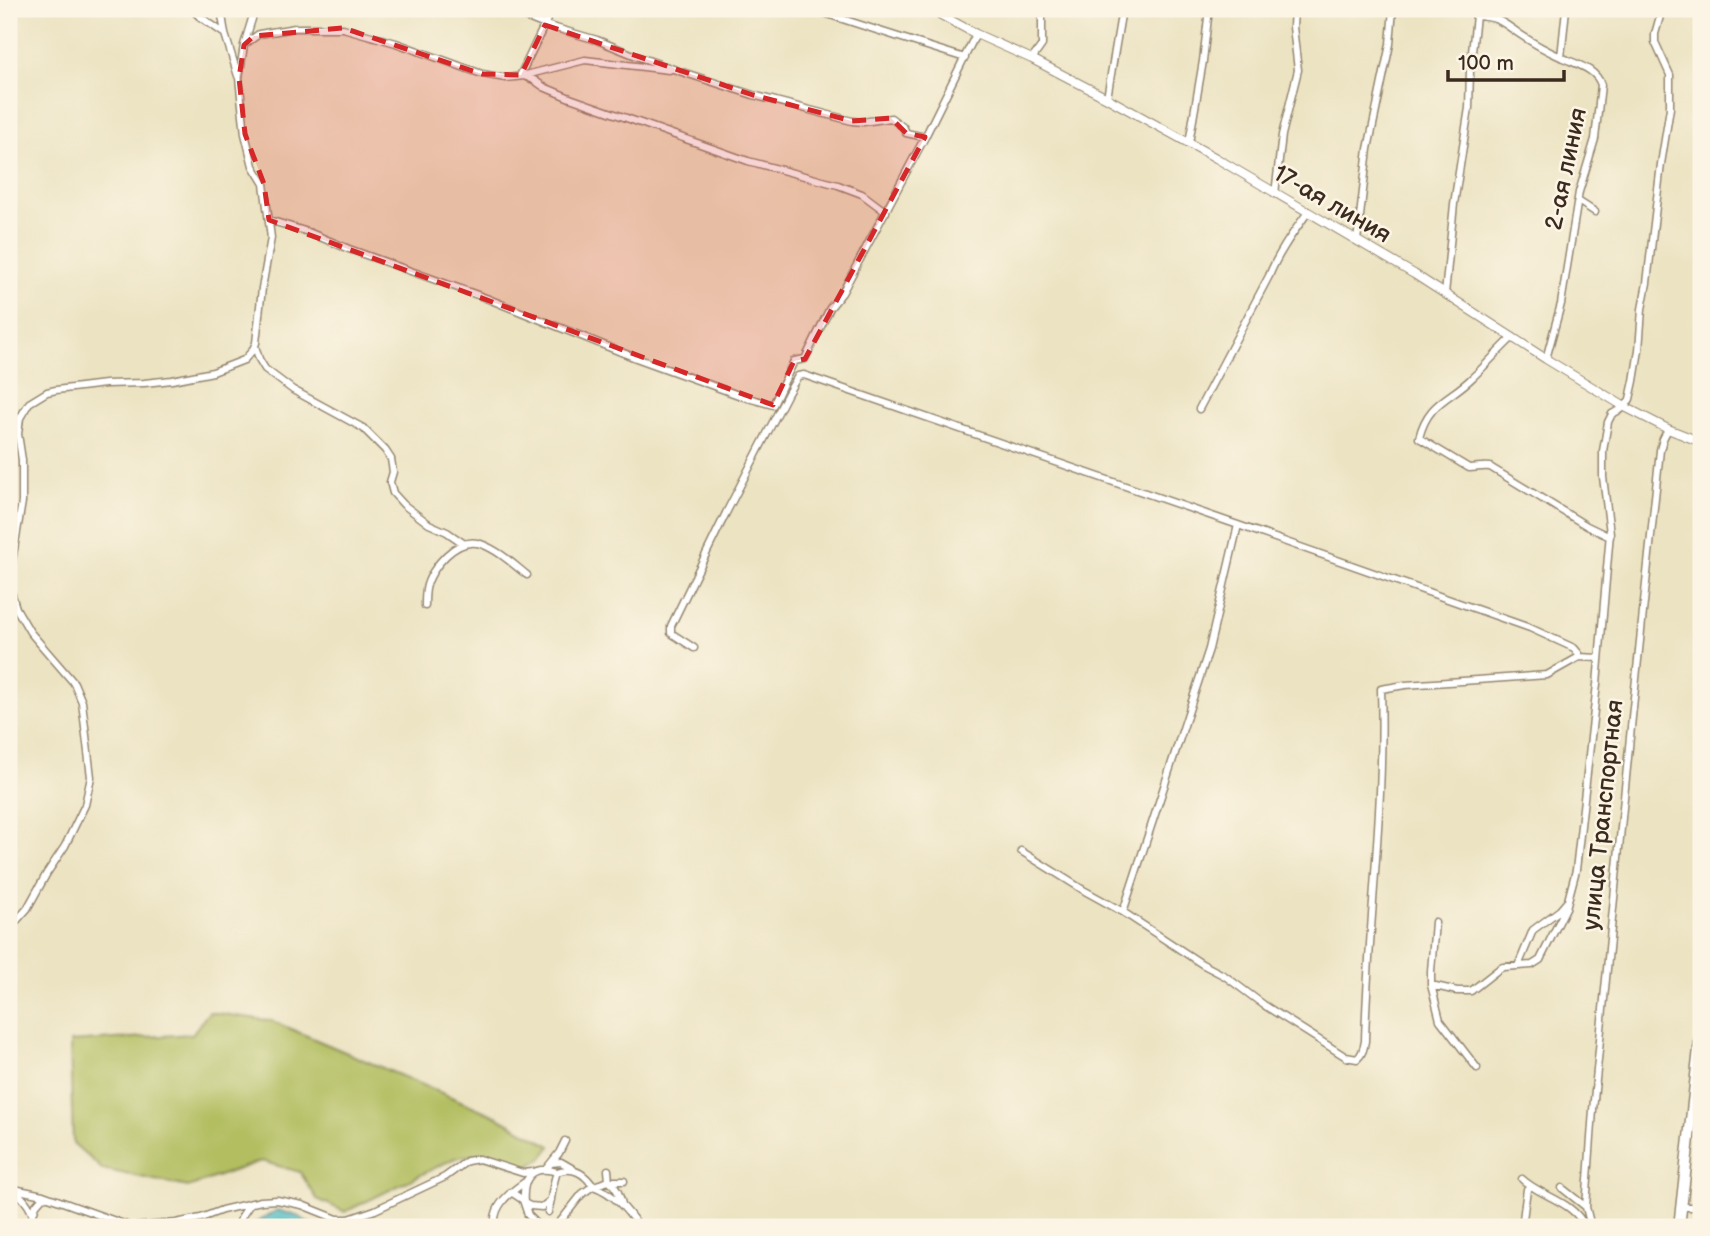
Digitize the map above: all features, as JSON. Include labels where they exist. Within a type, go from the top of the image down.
[{"type":"main road","points":[[1679,1227],[1701,1031]]},
{"type":"street","points":[[192,9],[225,34]]},
{"type":"street","points":[[9,579],[22,502],[22,460],[18,434],[20,418],[29,403],[47,392],[56,390],[172,380],[213,372],[244,359],[255,346],[271,238],[270,220],[264,184],[253,166],[244,134],[239,78],[225,34],[221,9]]},
{"type":"street","points":[[239,78],[244,45],[255,9]]},
{"type":"street","points":[[505,9],[753,95],[852,121],[891,118],[906,132],[925,137]]},
{"type":"street","points":[[520,76],[552,9]]},
{"type":"street","points":[[812,9],[965,58]]},
{"type":"street","points":[[929,9],[939,12]]},
{"type":"street","points":[[1032,59],[1042,45],[1042,9]]},
{"type":"street","points":[[1107,97],[1122,9]]},
{"type":"street","points":[[1189,143],[1209,9]]},
{"type":"street","points":[[1275,194],[1282,135],[1298,70],[1293,27],[1294,9]]},
{"type":"street","points":[[1356,241],[1368,149],[1390,44],[1393,9]]},
{"type":"street","points":[[1561,57],[1566,9]]},
{"type":"street","points":[[1431,985],[1471,991],[1499,968],[1532,965],[1540,960],[1560,921],[1576,870],[1610,537],[1602,451],[1612,414],[1625,407],[1630,400],[1639,350],[1642,309],[1670,108],[1670,75],[1655,34],[1662,9]]},
{"type":"street","name":"17-ая линия","points":[[939,12],[976,34],[1107,97],[1189,143],[1414,274],[1625,407],[1701,442]]},
{"type":"street","points":[[1445,294],[1454,204],[1468,108],[1476,12]]},
{"type":"street","name":"2-ая линия","points":[[1476,12],[1500,20],[1547,51],[1595,73],[1600,80],[1595,139],[1578,201],[1561,304],[1546,359]]},
{"type":"street","points":[[244,45],[258,34],[295,28],[343,28],[397,43],[482,74],[506,78],[585,60],[679,71]]},
{"type":"street","points":[[270,220],[309,232],[569,330],[636,358],[773,405],[794,361],[805,359],[830,308],[842,293],[976,34]]},
{"type":"street","points":[[520,76],[570,98],[748,161],[838,185],[869,197],[886,212]]},
{"type":"street","points":[[1578,201],[1595,212]]},
{"type":"street","points":[[1199,409],[1274,263],[1308,212]]},
{"type":"street","points":[[1513,337],[1471,380],[1435,407],[1422,426],[1419,438],[1469,468],[1490,467],[1610,537]]},
{"type":"street","points":[[255,346],[258,359],[265,369],[285,384],[363,428],[391,459],[393,472],[390,482],[393,494],[429,524],[463,543]]},
{"type":"street","points":[[694,648],[671,633],[671,626],[788,393],[798,376],[804,375],[1530,628],[1574,648],[1579,657]]},
{"type":"street","name":"улица Транспортная","points":[[1591,1227],[1586,1207],[1593,1110],[1660,450],[1668,429]]},
{"type":"street","points":[[1123,912],[1209,649],[1238,525]]},
{"type":"street","points":[[425,606],[426,590],[436,567],[444,557],[463,543],[481,544],[527,575]]},
{"type":"street","points":[[9,585],[16,608],[30,632],[66,672],[78,692],[82,702],[91,778],[85,805],[65,846],[27,909],[9,929]]},
{"type":"street","points":[[1021,851],[1123,912],[1184,953],[1226,976],[1264,1005],[1346,1056],[1357,1059],[1365,1041],[1377,848],[1381,689],[1405,685],[1547,676],[1579,657],[1599,658]]},
{"type":"street","points":[[1518,966],[1533,930],[1560,910],[1567,901]]},
{"type":"street","points":[[1435,922],[1430,971],[1440,1020],[1477,1069]]},
{"type":"street","points":[[549,1166],[565,1142]]},
{"type":"street","points":[[9,1188],[48,1197],[133,1227],[188,1220],[277,1199],[302,1205],[337,1219],[349,1219],[375,1210],[445,1177],[467,1161],[479,1159],[523,1173],[561,1162],[622,1204],[639,1227]]},
{"type":"street","points":[[549,1166],[557,1172]]},
{"type":"street","points":[[548,1212],[557,1172],[564,1169],[575,1170]]},
{"type":"street","points":[[608,1170],[609,1181],[614,1185],[622,1204]]},
{"type":"street","points":[[533,1172],[527,1178],[523,1190],[528,1215],[535,1222]]},
{"type":"street","points":[[1522,1179],[1530,1187],[1546,1193],[1576,1213],[1585,1227]]},
{"type":"street","points":[[556,1227],[582,1194],[593,1186],[609,1181],[624,1181]]},
{"type":"street","points":[[495,1227],[496,1213],[506,1196],[526,1182]]},
{"type":"street","points":[[1522,1227],[1527,1189],[1530,1187]]},
{"type":"street","points":[[9,1188],[26,1202],[36,1227]]},
{"type":"street","points":[[1562,1188],[1586,1207]]},
{"type":"street","points":[[511,1192],[530,1206],[542,1207],[551,1200]]},
{"type":"street","points":[[33,1214],[42,1198],[48,1197]]},
{"type":"street","points":[[238,1227],[250,1204]]},
{"type":"street","points":[[1681,1207],[1701,1207]]},
{"type":"highlighted area","points":[[545,25],[753,95],[852,121],[891,118],[906,133],[925,137],[805,359],[794,361],[773,405],[269,220],[264,184],[245,134],[239,78],[244,45],[254,36],[343,28],[482,74],[521,75]]},
{"type":"green space","points":[[209,1012],[272,1021],[498,1117],[551,1146],[541,1159],[526,1168],[473,1155],[455,1158],[345,1212],[317,1199],[300,1172],[261,1161],[188,1187],[102,1169],[73,1143],[70,1042],[192,1034]]},
{"type":"water","points":[[277,1210],[300,1217],[314,1227],[249,1227]]}]
